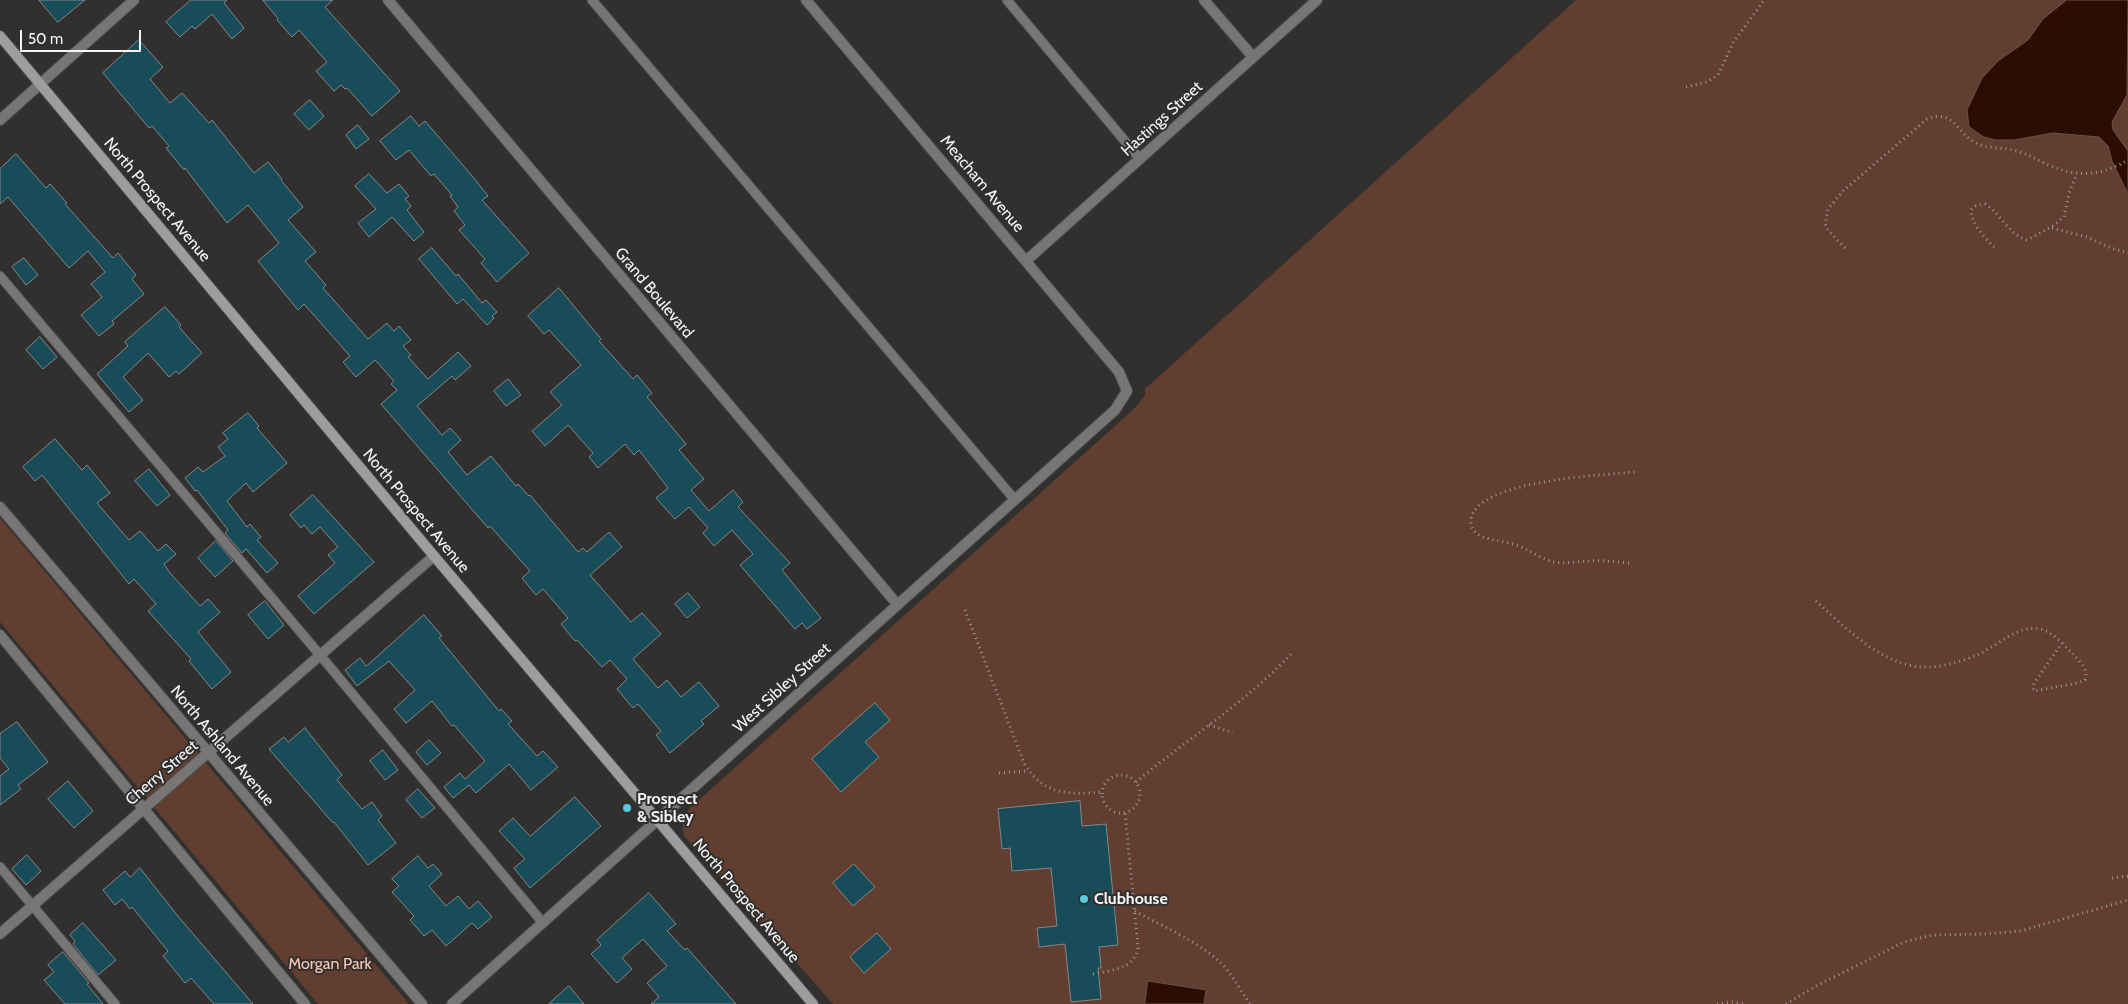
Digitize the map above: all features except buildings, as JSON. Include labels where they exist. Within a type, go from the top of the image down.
[{"type":"street","points":[[0,120],[134,0]]},
{"type":"street","name":"Grand Boulevard","points":[[388,0],[897,604]]},
{"type":"street","name":"Meacham Avenue","points":[[806,0],[1027,260],[1119,372],[1127,391]]},
{"type":"street","points":[[1204,0],[1253,58]]},
{"type":"street","name":"Hastings Street","points":[[1027,260],[1317,0]]},
{"type":"street","name":"North Prospect Avenue","points":[[0,36],[434,556],[813,1004]]},
{"type":"street","name":"West Sibley Street","points":[[452,1004],[1115,410],[1127,391]]},
{"type":"street","name":"North Ashland Avenue","points":[[0,507],[422,1004]]},
{"type":"street","name":"Cherry Street","points":[[0,934],[434,556]]},
{"type":"street","points":[[0,635],[305,1004]]},
{"type":"lane","points":[[592,0],[1015,500]]},
{"type":"lane","points":[[1007,0],[1140,159]]},
{"type":"lane","points":[[0,276],[543,923]]},
{"type":"lane","points":[[0,867],[115,1004]]},
{"type":"path","points":[[1686,87],[1707,82],[1718,75],[1733,43],[1764,0]]},
{"type":"path","points":[[1845,248],[1828,230],[1826,224],[1828,209],[1843,191],[1927,119],[1936,116],[1950,119],[1969,139],[1977,143],[2019,152],[2052,167],[2077,174],[2111,170],[2128,160]]},
{"type":"path","points":[[1994,247],[1984,237],[1971,217],[1971,210],[1978,204],[1985,204],[1992,209],[2012,233],[2027,240],[2051,227],[2064,217],[2069,193],[2077,174]]},
{"type":"path","points":[[2051,227],[2087,237],[2128,254]]},
{"type":"path","points":[[1629,563],[1607,561],[1557,562],[1545,560],[1518,545],[1482,537],[1474,532],[1471,525],[1472,516],[1481,503],[1503,493],[1545,481],[1635,472]]},
{"type":"path","points":[[1816,601],[1848,629],[1886,656],[1902,663],[1922,667],[1941,666],[1978,655],[2029,628],[2047,632],[2062,643],[2087,672],[2085,680],[2078,683],[2034,691],[2032,688],[2034,683],[2062,643]]},
{"type":"path","points":[[965,610],[1029,771],[1047,787],[1062,793],[1102,792]]},
{"type":"path","points":[[1136,782],[1271,675],[1291,654]]},
{"type":"path","points":[[1209,725],[1233,733]]},
{"type":"path","points":[[999,773],[1029,771]]},
{"type":"path","points":[[1119,775],[1125,775],[1136,782],[1139,787],[1139,800],[1136,805],[1125,812],[1108,808],[1102,792],[1107,781],[1119,775]]},
{"type":"path","points":[[1093,974],[1121,968],[1133,960],[1138,948],[1125,812]]},
{"type":"path","points":[[2112,878],[2128,876]]},
{"type":"path","points":[[1786,1004],[1856,965],[1911,940],[1932,935],[2021,931],[2128,900]]},
{"type":"path","points":[[1135,910],[1220,962],[1237,983],[1250,1004]]},
{"type":"path","points":[[1717,1004],[1732,1002],[1744,1004]]},
{"type":"green space","points":[[1576,0],[2128,0],[2128,1004],[833,1004],[685,837],[683,822],[690,808],[1135,408],[1145,395],[1145,389]]},
{"type":"green space","name":"Morgan Park","points":[[0,518],[409,1004],[318,1004],[0,622]]},
{"type":"shaded area","points":[[2067,0],[2128,0],[2127,95],[2112,122],[2113,130],[2128,151],[2128,194],[2112,161],[2108,146],[2099,137],[2053,133],[2014,140],[1995,140],[1984,137],[1969,127],[1967,110],[1982,78],[1998,61],[2028,40],[2043,19]]},
{"type":"shaded area","points":[[1148,981],[1206,990],[1204,1004],[1145,1004]]},
{"type":"place","name":"Prospect & Sibley","points":[[627,808]]},
{"type":"place","name":"Clubhouse","points":[[1084,899]]}]
